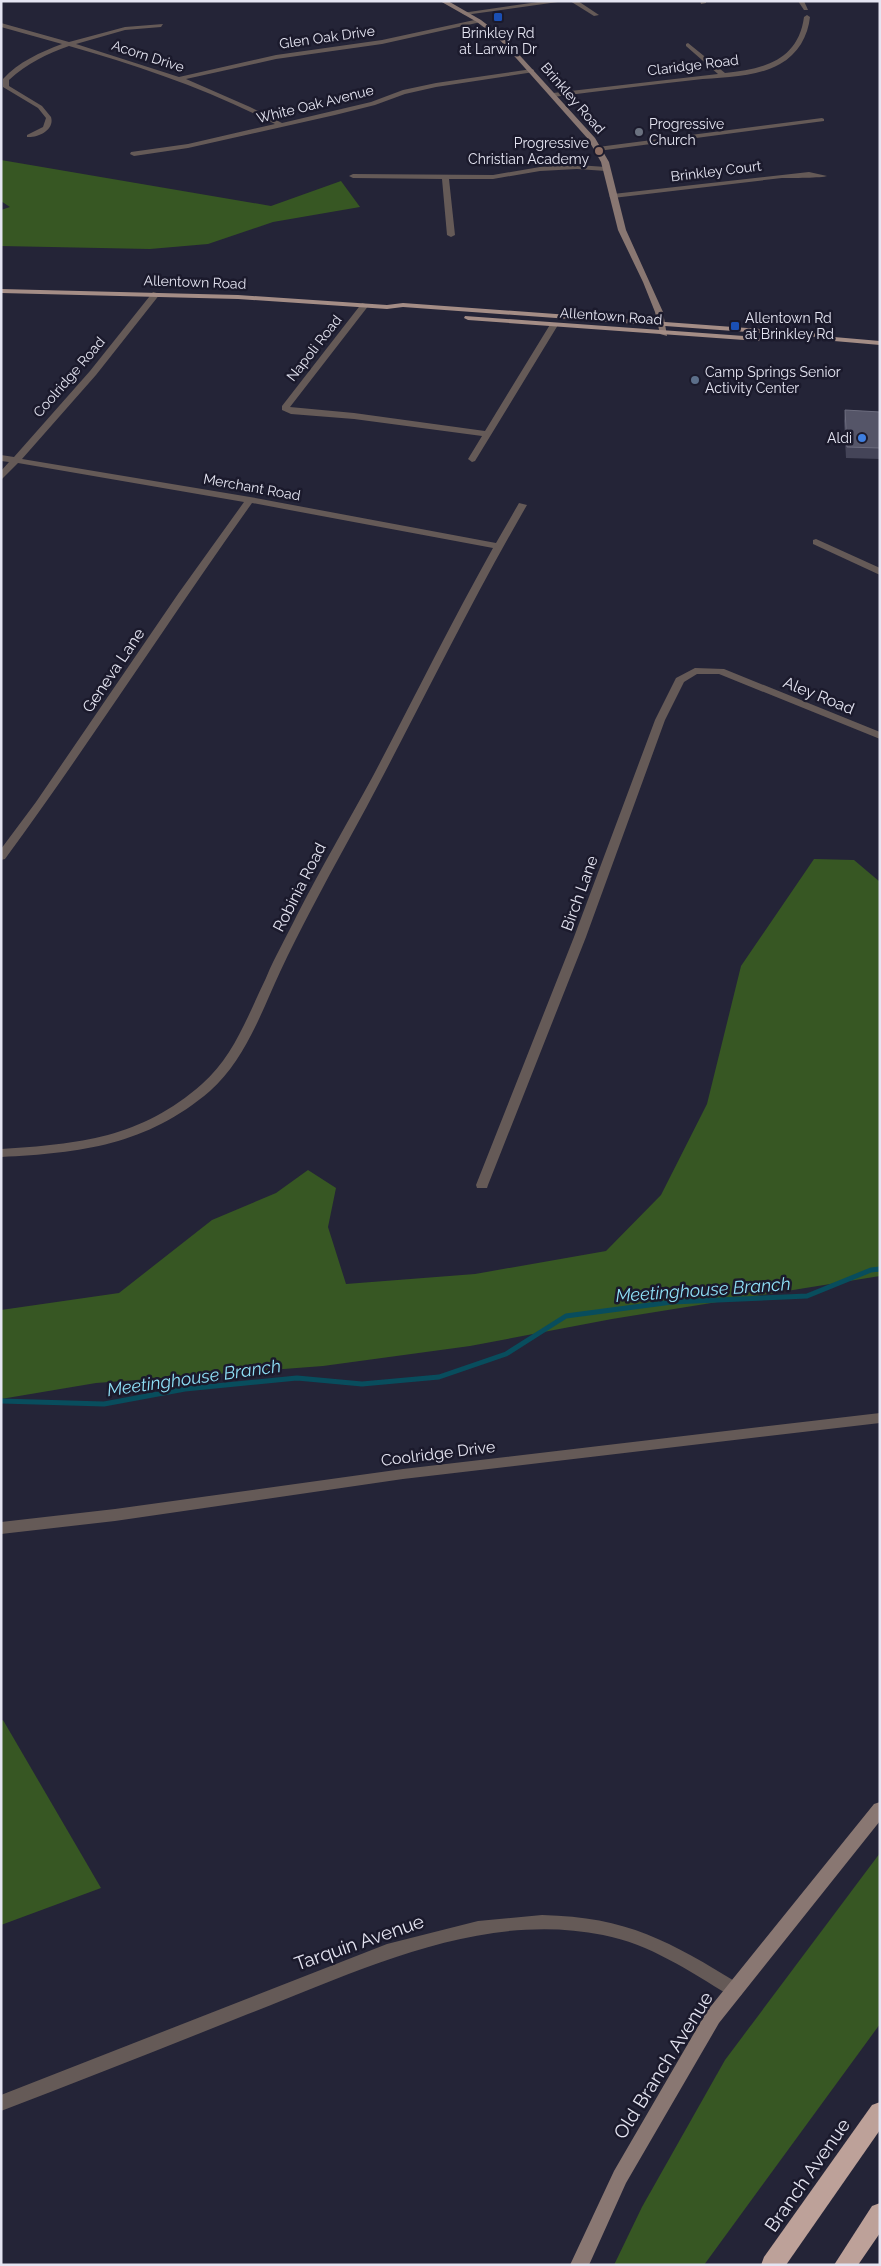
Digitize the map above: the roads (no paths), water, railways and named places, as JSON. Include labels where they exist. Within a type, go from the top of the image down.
[{"type":"highway","name":"Branch Avenue","points":[[772,2265],[880,2112]]},
{"type":"highway","points":[[845,2265],[880,2214]]},
{"type":"main road","name":"Brinkley Road","points":[[443,1],[480,21],[501,38],[583,127],[598,149],[606,169],[626,241],[647,282],[663,324],[664,334]]},
{"type":"main road","name":"Allentown Road","points":[[1,291],[238,297],[365,305],[387,307],[400,311],[664,334],[821,343],[834,339]]},
{"type":"main road","name":"Allentown Road","points":[[387,307],[403,304],[817,335],[834,339],[880,343]]},
{"type":"main road","name":"Old Branch Avenue","points":[[579,2265],[620,2177],[713,2017],[880,1809]]},
{"type":"street","points":[[465,13],[562,1]]},
{"type":"street","points":[[573,1],[596,15]]},
{"type":"street","name":"Claridge Road","points":[[554,95],[723,75],[754,70],[779,62],[802,39],[806,13],[801,1]]},
{"type":"street","name":"Glen Oak Drive","points":[[178,79],[268,59],[382,42],[480,21]]},
{"type":"street","name":"Acorn Drive","points":[[1,25],[70,44],[178,79],[244,105],[281,125]]},
{"type":"street","points":[[29,136],[44,130],[49,124],[49,118],[40,108],[4,88],[6,79],[21,67],[70,44],[99,34],[132,26],[161,25]]},
{"type":"street","points":[[688,45],[723,75]]},
{"type":"street","name":"White Oak Avenue","points":[[134,154],[175,149],[360,108],[400,93],[429,86],[532,71]]},
{"type":"street","points":[[598,149],[822,120]]},
{"type":"street","points":[[353,176],[493,177],[540,169],[577,167],[606,169]]},
{"type":"street","name":"Brinkley Court","points":[[613,196],[782,176],[809,174],[823,176]]},
{"type":"street","points":[[445,176],[451,235]]},
{"type":"street","name":"Coolridge Road","points":[[1,477],[125,334],[156,294]]},
{"type":"street","name":"Napoli Road","points":[[365,305],[285,408],[291,411],[354,416],[488,434]]},
{"type":"street","points":[[472,459],[554,325]]},
{"type":"street","name":"Merchant Road","points":[[1,458],[250,500],[498,546]]},
{"type":"street","name":"Geneva Lane","points":[[1,857],[40,804],[181,596],[250,500]]},
{"type":"street","name":"Robinia Road","points":[[1,1152],[74,1148],[110,1140],[171,1112],[198,1095],[220,1073],[241,1043],[284,951],[339,845],[377,778],[422,687],[522,505]]},
{"type":"street","points":[[816,542],[880,572]]},
{"type":"street","name":"Birch Lane","points":[[482,1185],[580,937],[674,690],[686,676],[703,670],[720,671],[747,682]]},
{"type":"street","name":"Aley Road","points":[[747,682],[880,736]]},
{"type":"street","name":"Coolridge Drive","points":[[1,1528],[115,1515],[403,1474],[880,1418]]},
{"type":"street","name":"Tarquin Avenue","points":[[1,2103],[387,1952],[478,1928],[554,1923],[580,1924],[616,1931],[634,1936],[670,1951],[735,1990]]},
{"type":"waterway","name":"Meetinghouse Branch","points":[[1,1401],[104,1404],[185,1389],[297,1378],[362,1384],[439,1377],[506,1354],[566,1316],[672,1302],[807,1296],[871,1270],[880,1269]]},
{"type":"place","name":"Brinkley Rd at Larwin Dr","points":[[498,17]]},
{"type":"place","name":"Progressive Church","points":[[639,132]]},
{"type":"place","name":"Progressive Christian Academy","points":[[599,151]]},
{"type":"place","name":"Allentown Rd at Brinkley Rd","points":[[735,326]]},
{"type":"place","name":"Camp Springs Senior Activity Center","points":[[695,380]]},
{"type":"place","name":"Aldi","points":[[862,438]]}]
